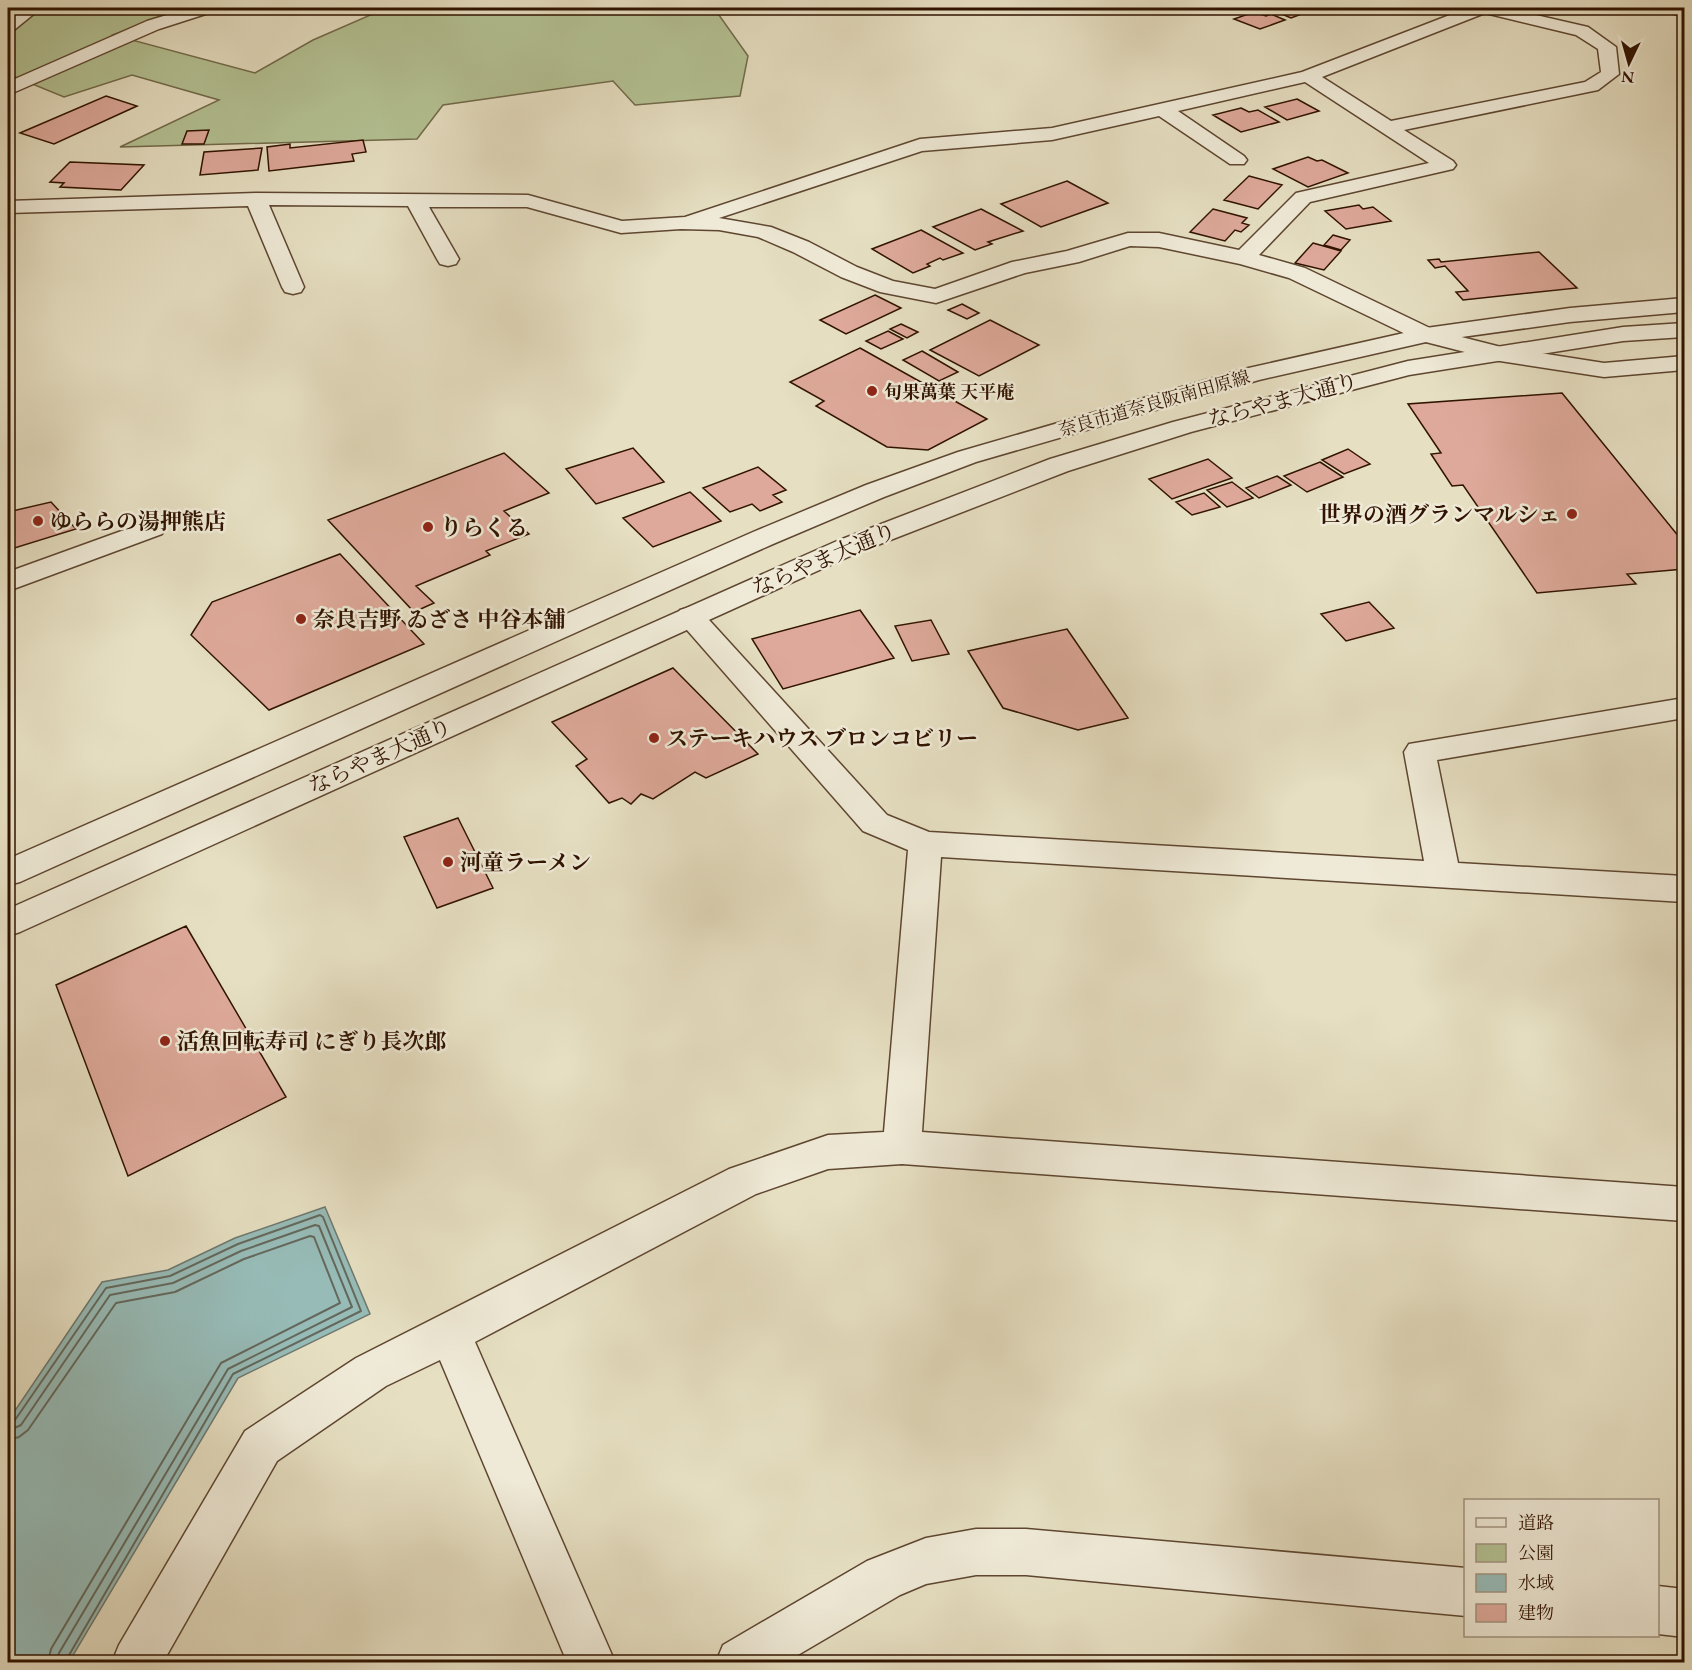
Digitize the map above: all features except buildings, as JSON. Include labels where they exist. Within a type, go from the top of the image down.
[{"type":"street","points":[[8,26],[32,8]]},
{"type":"street","points":[[8,89],[153,25],[206,8]]},
{"type":"street","points":[[681,223],[920,145],[1052,135],[1308,76],[1482,8]]},
{"type":"street","points":[[1388,127],[1591,86],[1610,74],[1607,47],[1582,32],[1487,8]]},
{"type":"street","points":[[1671,8],[1684,11]]},
{"type":"street","points":[[1244,258],[1303,197],[1446,165],[1308,76]]},
{"type":"street","points":[[1162,110],[1237,160]]},
{"type":"street","points":[[256,199],[293,287]]},
{"type":"street","points":[[8,207],[256,199],[528,201],[621,227],[681,223],[719,224],[763,232],[801,247],[849,272],[888,287],[936,296],[1020,267],[1071,257],[1128,239],[1159,240],[1244,258],[1296,273],[1426,335],[1500,354],[1604,370],[1684,363]]},
{"type":"street","points":[[414,200],[448,258]]},
{"type":"street","name":"奈良市道奈良阪南田原線","points":[[648,589],[865,495],[968,457],[1253,374],[1426,335],[1570,315],[1684,305]]},
{"type":"street","name":"ならやま大通り","points":[[8,923],[847,547],[1059,465],[1182,427],[1408,368],[1623,334],[1684,330]]},
{"type":"street","points":[[8,582],[152,528]]},
{"type":"street","name":"ならやま大通り","points":[[8,873],[648,589]]},
{"type":"street","points":[[690,616],[875,823],[925,844],[1684,889]]},
{"type":"street","points":[[1443,873],[1420,752],[1684,708]]},
{"type":"street","points":[[902,1147],[925,844]]},
{"type":"street","points":[[136,1662],[261,1446],[371,1372],[743,1181],[828,1152],[902,1147],[1684,1204]]},
{"type":"street","points":[[450,1333],[591,1662]]},
{"type":"street","points":[[740,1662],[884,1578],[926,1562],[976,1551],[1026,1552],[1464,1592]]},
{"type":"street","points":[[1659,1610],[1684,1613]]},
{"type":"green space","points":[[8,8],[185,8],[113,35],[255,73],[313,40],[383,8],[714,8],[748,56],[740,96],[635,105],[613,81],[443,105],[417,139],[120,147],[219,100],[132,75],[64,97],[13,76],[8,78]]},
{"type":"water","points":[[325,1207],[370,1314],[238,1378],[69,1662],[8,1662],[8,1421],[102,1282],[168,1270],[235,1238]]},
{"type":"place","name":"旬果萬葉 天平庵","points":[[872,391]]},
{"type":"place","name":"世界の酒グランマルシェ","points":[[1572,514]]},
{"type":"place","name":"ゆららの湯押熊店","points":[[38,521]]},
{"type":"place","name":"りらくる","points":[[428,527]]},
{"type":"place","name":"奈良吉野 ゐざさ 中谷本舗","points":[[301,619]]},
{"type":"place","name":"ステーキハウス ブロンコビリー","points":[[654,738]]},
{"type":"place","name":"河童ラーメン","points":[[448,862]]},
{"type":"place","name":"活魚回転寿司 にぎり長次郎","points":[[165,1041]]}]
